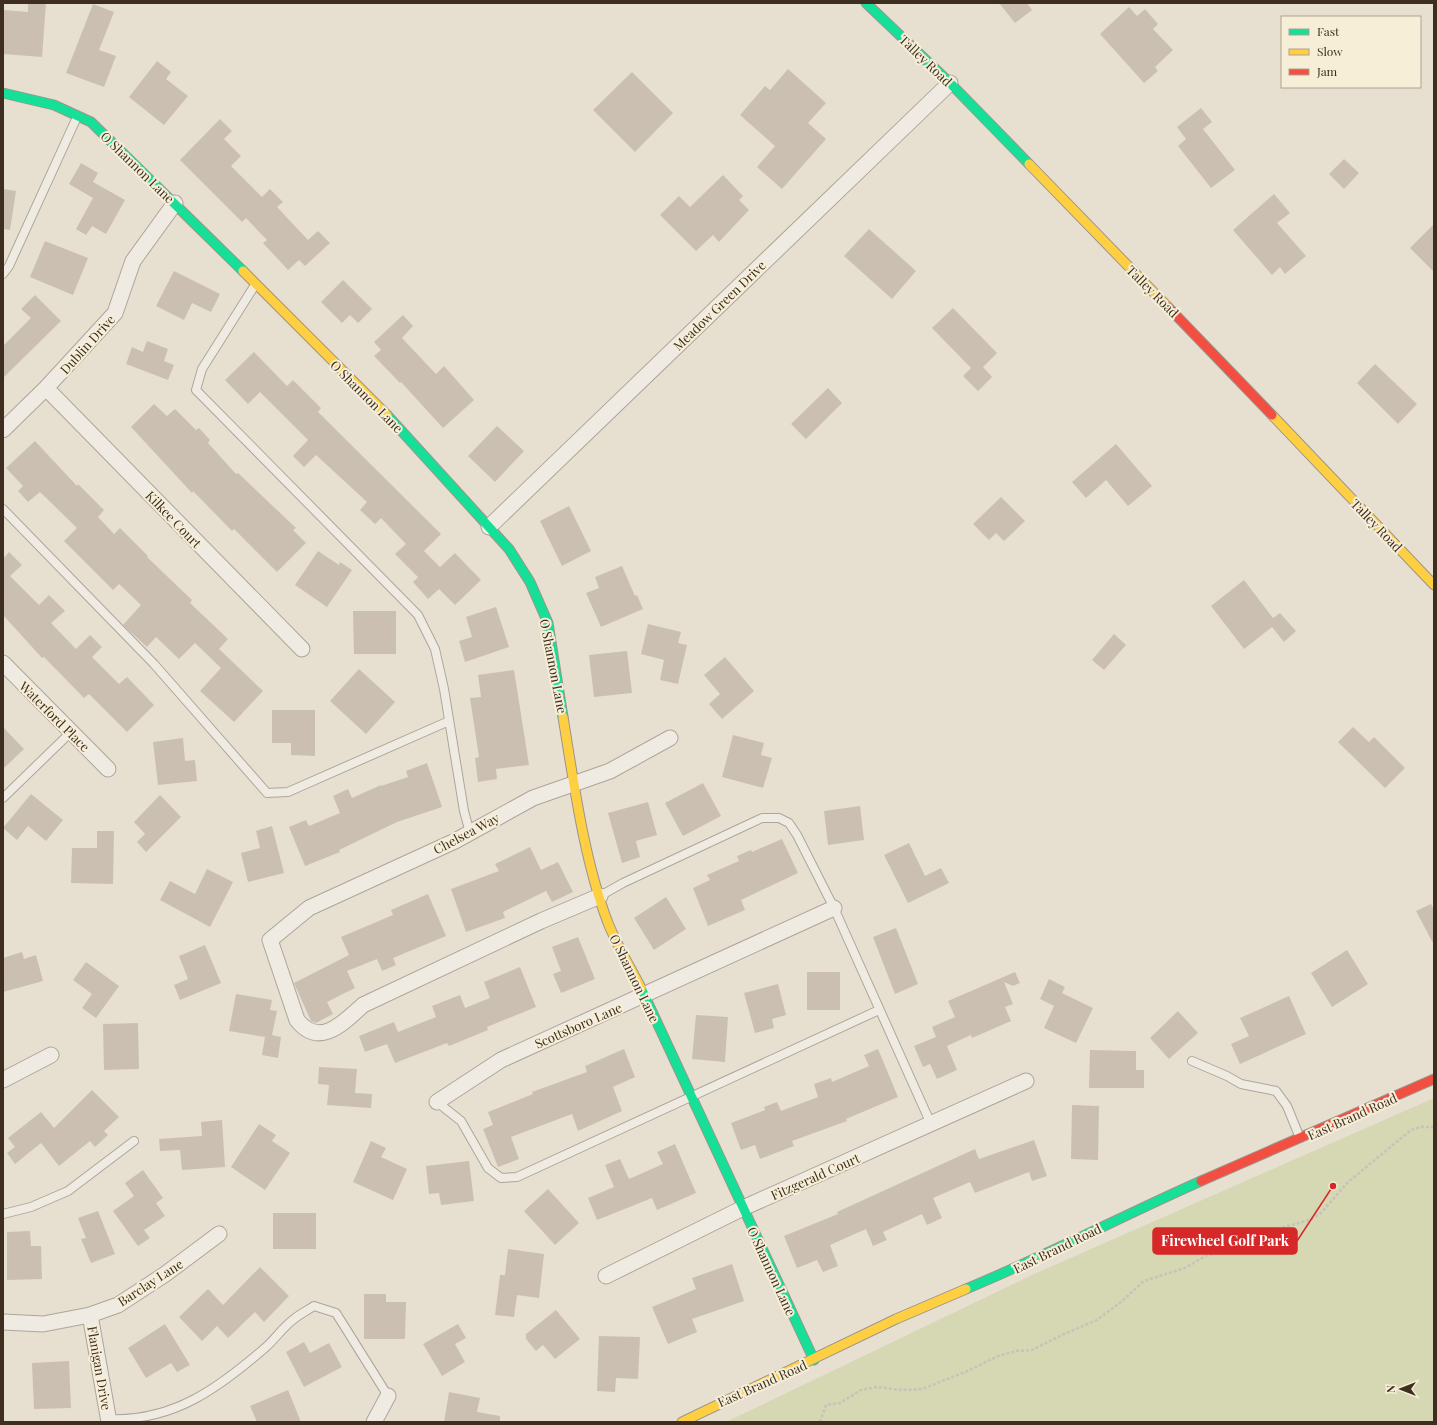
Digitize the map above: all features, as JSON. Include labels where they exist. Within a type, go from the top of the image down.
[{"type":"street","name":"Talley Road","points":[[866,3],[950,83],[1213,353],[1434,585]]},
{"type":"street","name":"Meadow Green Drive","points":[[489,526],[950,83]]},
{"type":"street","name":"O Shannon Lane","points":[[3,93],[54,105],[78,114],[91,122],[175,203],[398,428],[489,526],[508,549],[530,582],[548,623],[574,784],[591,866],[608,923],[644,995],[814,1360]]},
{"type":"street","name":"Dublin Drive","points":[[3,430],[46,388],[115,313],[133,261],[175,203]]},
{"type":"street","name":"Kilkee Court","points":[[46,388],[302,649]]},
{"type":"street","name":"Waterford Place","points":[[3,663],[108,769]]},
{"type":"street","name":"Chelsea Way","points":[[600,896],[363,1005],[339,1026],[325,1033],[310,1031],[304,1028],[298,1020],[270,940],[309,908],[470,833],[533,798],[610,771],[670,738]]},
{"type":"street","name":"Scottsboro Lane","points":[[437,1102],[501,1060],[834,908]]},
{"type":"street","points":[[3,1080],[51,1055]]},
{"type":"street","name":"East Brand Road","points":[[682,1422],[713,1406],[814,1360],[896,1319],[1017,1268],[1134,1211],[1434,1080]]},
{"type":"street","name":"Fitzgerald Court","points":[[606,1276],[743,1208],[1026,1081]]},
{"type":"street","name":"Barclay Lane","points":[[3,1322],[43,1324],[90,1315],[118,1304],[164,1275],[219,1234]]},
{"type":"street","name":"Flanigan Drive","points":[[90,1315],[109,1420]]},
{"type":"street","points":[[374,1422],[388,1396]]},
{"type":"lane","points":[[3,274],[9,266],[78,114]]},
{"type":"lane","points":[[255,285],[202,369],[196,390],[418,615],[435,649],[464,811],[470,833]]},
{"type":"lane","points":[[3,509],[154,664],[267,793],[288,792],[449,721]]},
{"type":"lane","points":[[3,798],[71,732]]},
{"type":"lane","points":[[600,896],[623,883],[762,818],[778,818],[789,823],[797,835],[834,908],[931,1124]]},
{"type":"lane","points":[[437,1102],[462,1121],[488,1168],[501,1178],[517,1177],[879,1010]]},
{"type":"lane","points":[[1192,1061],[1227,1076],[1241,1084],[1276,1091],[1287,1106],[1300,1139]]},
{"type":"lane","points":[[3,1214],[31,1207],[68,1191],[134,1141]]},
{"type":"lane","points":[[109,1420],[131,1420],[180,1407],[228,1379],[267,1346],[294,1319],[314,1306],[336,1313],[388,1396]]},
{"type":"path","points":[[820,1422],[826,1405],[840,1403],[861,1390],[877,1387],[917,1390],[970,1370],[998,1356],[1016,1351],[1032,1350],[1062,1334],[1097,1320],[1121,1302],[1144,1281],[1185,1268],[1207,1255],[1243,1250],[1255,1246],[1271,1231],[1312,1219],[1329,1206],[1347,1183],[1411,1130],[1421,1127],[1434,1127]]},
{"type":"green space","points":[[1434,1098],[1434,1422],[726,1422],[1032,1275]]},
{"type":"building","points":[[28,3],[46,3],[42,57],[3,54],[3,10],[28,12]]},
{"type":"building","points":[[999,3],[1027,3],[1032,10],[1015,23]]},
{"type":"building","points":[[93,4],[114,12],[99,50],[116,56],[104,87],[66,73]]},
{"type":"building","points":[[1129,7],[1137,16],[1145,9],[1158,24],[1153,29],[1173,50],[1155,67],[1158,71],[1144,83],[1100,34]]},
{"type":"building","points":[[157,61],[171,72],[166,79],[188,96],[164,125],[129,97]]},
{"type":"building","points":[[788,69],[826,103],[808,123],[826,139],[782,189],[757,167],[775,146],[740,115],[765,86],[770,90]]},
{"type":"building","points":[[632,72],[673,113],[635,152],[593,110]]},
{"type":"building","points":[[1201,108],[1212,122],[1203,129],[1235,170],[1211,188],[1178,146],[1186,139],[1177,127]]},
{"type":"building","points":[[220,119],[232,131],[224,139],[241,156],[231,166],[262,197],[270,189],[283,202],[277,207],[308,240],[318,231],[330,243],[305,266],[299,260],[288,270],[263,243],[267,240],[246,218],[242,222],[180,160]]},
{"type":"building","points":[[1344,159],[1359,173],[1344,189],[1329,174]]},
{"type":"building","points":[[81,163],[98,173],[93,182],[125,200],[106,234],[92,226],[86,235],[76,229],[93,198],[69,184]]},
{"type":"building","points":[[723,175],[743,196],[739,200],[749,210],[719,242],[713,235],[696,251],[660,215],[679,196],[690,207]]},
{"type":"building","points":[[3,189],[16,191],[10,230],[3,229]]},
{"type":"building","points":[[1274,194],[1290,213],[1277,223],[1306,256],[1285,274],[1280,267],[1272,275],[1233,230]]},
{"type":"building","points":[[1434,224],[1434,272],[1410,248]]},
{"type":"building","points":[[869,229],[916,271],[892,299],[844,256]]},
{"type":"building","points":[[45,241],[88,258],[73,295],[30,277]]},
{"type":"building","points":[[174,271],[220,294],[211,312],[192,303],[184,320],[156,306]]},
{"type":"building","points":[[343,280],[372,309],[358,323],[350,315],[342,323],[321,302]]},
{"type":"building","points":[[35,295],[61,321],[3,378],[3,346],[31,318],[21,309]]},
{"type":"building","points":[[953,308],[997,353],[983,367],[992,377],[978,391],[963,376],[971,368],[932,328]]},
{"type":"building","points":[[403,315],[413,326],[402,338],[436,374],[444,366],[474,400],[443,428],[401,382],[400,383],[374,356],[381,350],[374,342]]},
{"type":"building","points":[[147,341],[168,349],[164,361],[174,365],[168,380],[126,364],[132,347],[143,352]]},
{"type":"building","points":[[254,352],[287,386],[293,380],[321,408],[318,412],[441,534],[424,551],[440,567],[455,553],[481,580],[455,605],[439,589],[428,599],[413,582],[418,577],[395,554],[406,544],[381,518],[375,524],[360,510],[367,502],[316,455],[304,467],[293,456],[308,440],[260,392],[248,404],[225,380]]},
{"type":"building","points":[[1375,364],[1417,404],[1398,424],[1357,383]]},
{"type":"building","points":[[828,388],[842,403],[806,439],[791,424]]},
{"type":"building","points":[[154,404],[167,416],[175,409],[196,430],[199,428],[210,440],[208,443],[236,474],[238,473],[296,528],[293,530],[306,543],[277,572],[234,529],[232,531],[193,491],[192,493],[131,427]]},
{"type":"building","points":[[497,426],[524,451],[495,482],[468,456]]},
{"type":"building","points":[[35,441],[77,486],[78,484],[104,510],[98,517],[114,534],[120,528],[148,556],[147,557],[192,600],[190,603],[228,639],[219,649],[263,691],[234,722],[200,691],[221,668],[195,643],[179,659],[156,637],[147,647],[123,625],[141,605],[119,584],[113,590],[64,541],[77,528],[40,492],[28,502],[18,491],[23,486],[6,468]]},
{"type":"building","points":[[1116,444],[1152,486],[1128,506],[1106,480],[1086,498],[1072,482]]},
{"type":"building","points":[[1001,497],[1025,521],[1004,541],[996,533],[989,540],[973,524]]},
{"type":"building","points":[[569,506],[591,551],[562,566],[540,521]]},
{"type":"building","points":[[318,551],[339,565],[340,562],[352,570],[327,607],[295,585]]},
{"type":"building","points":[[9,552],[22,565],[10,576],[39,605],[49,595],[65,611],[51,623],[76,649],[90,635],[102,647],[92,657],[119,684],[127,677],[154,705],[127,732],[89,694],[84,698],[44,657],[42,658],[3,615],[3,559]]},
{"type":"building","points":[[622,566],[635,596],[637,595],[643,609],[601,627],[586,593],[599,588],[595,577]]},
{"type":"building","points":[[1244,580],[1273,618],[1280,613],[1296,631],[1284,642],[1272,627],[1244,649],[1211,606]]},
{"type":"building","points":[[496,607],[509,647],[465,662],[459,641],[472,637],[466,617]]},
{"type":"building","points":[[353,611],[396,611],[396,654],[354,654]]},
{"type":"building","points":[[648,624],[681,632],[678,643],[687,645],[678,684],[660,680],[664,660],[641,654]]},
{"type":"building","points":[[1114,634],[1126,645],[1104,670],[1092,660]]},
{"type":"building","points":[[627,651],[632,693],[594,697],[589,655]]},
{"type":"building","points":[[725,657],[754,691],[722,719],[709,704],[720,694],[704,675]]},
{"type":"building","points":[[359,669],[395,702],[366,734],[330,701]]},
{"type":"building","points":[[514,670],[529,765],[496,769],[497,779],[478,782],[475,758],[479,757],[470,698],[481,697],[478,675]]},
{"type":"building","points":[[272,710],[315,710],[315,756],[291,755],[291,743],[272,743]]},
{"type":"building","points":[[3,727],[24,749],[3,769]]},
{"type":"building","points":[[1353,727],[1369,742],[1374,737],[1405,768],[1385,788],[1338,742]]},
{"type":"building","points":[[733,735],[764,743],[761,755],[772,758],[763,788],[722,777]]},
{"type":"building","points":[[183,738],[185,761],[195,760],[197,781],[158,785],[153,742]]},
{"type":"building","points":[[427,763],[442,807],[397,822],[339,850],[340,852],[305,866],[289,827],[306,820],[309,826],[340,813],[333,796],[348,789],[352,798],[381,785],[408,777],[406,771]]},
{"type":"building","points":[[703,783],[721,816],[683,836],[665,803]]},
{"type":"building","points":[[31,794],[63,820],[46,841],[28,826],[17,840],[3,828]]},
{"type":"building","points":[[160,795],[181,817],[146,852],[137,842],[145,834],[134,822]]},
{"type":"building","points":[[648,802],[657,835],[636,841],[640,857],[622,863],[608,813]]},
{"type":"building","points":[[860,806],[864,840],[828,845],[824,811]]},
{"type":"building","points":[[272,826],[284,873],[248,882],[241,853],[260,848],[256,831]]},
{"type":"building","points":[[97,831],[114,831],[113,884],[71,883],[72,848],[97,848]]},
{"type":"building","points":[[782,839],[798,873],[741,900],[745,910],[708,926],[693,888],[710,880],[707,875],[739,861],[737,856],[751,850],[752,852]]},
{"type":"building","points":[[909,843],[925,876],[941,868],[949,883],[908,903],[884,855]]},
{"type":"building","points":[[530,847],[541,870],[558,862],[573,892],[552,902],[546,891],[503,912],[505,918],[466,932],[451,889],[499,871],[495,864]]},
{"type":"building","points":[[207,869],[233,882],[210,927],[160,900],[170,881],[195,894]]},
{"type":"building","points":[[428,894],[446,936],[393,958],[396,965],[382,971],[377,959],[347,971],[355,988],[327,1002],[333,1014],[316,1023],[311,1021],[294,983],[349,955],[341,937],[393,915],[391,910]]},
{"type":"building","points":[[666,897],[686,929],[654,950],[634,918]]},
{"type":"building","points":[[1431,904],[1434,910],[1434,945],[1416,911]]},
{"type":"building","points":[[896,928],[918,984],[895,994],[873,937]]},
{"type":"building","points":[[578,937],[595,979],[561,993],[553,974],[561,971],[552,947]]},
{"type":"building","points":[[205,945],[221,983],[180,1000],[174,985],[188,979],[179,956]]},
{"type":"building","points":[[1347,950],[1368,984],[1332,1007],[1311,973]]},
{"type":"building","points":[[22,952],[24,959],[36,955],[43,981],[3,992],[3,958]]},
{"type":"building","points":[[86,962],[119,986],[96,1018],[82,1008],[92,994],[73,980]]},
{"type":"building","points":[[520,967],[536,1007],[487,1027],[488,1030],[449,1046],[447,1043],[395,1063],[387,1044],[365,1052],[359,1036],[394,1022],[398,1032],[436,1017],[432,1006],[460,995],[465,1008],[490,998],[484,982]]},
{"type":"building","points":[[807,972],[840,972],[840,1010],[807,1010]]},
{"type":"building","points":[[1015,972],[1020,983],[1013,986],[1004,982],[1013,1004],[1005,1007],[1011,1021],[972,1038],[971,1035],[947,1046],[957,1070],[937,1079],[930,1064],[923,1067],[914,1046],[936,1037],[932,1027],[955,1017],[948,1001]]},
{"type":"building","points":[[1049,979],[1065,987],[1062,993],[1093,1008],[1076,1043],[1044,1028],[1054,1006],[1040,999]]},
{"type":"building","points":[[778,984],[786,1015],[772,1019],[774,1028],[755,1033],[744,993]]},
{"type":"building","points":[[236,994],[272,1000],[270,1010],[277,1011],[272,1035],[281,1037],[278,1058],[262,1055],[265,1037],[229,1031]]},
{"type":"building","points":[[1289,996],[1306,1034],[1240,1064],[1231,1044],[1249,1036],[1240,1018]]},
{"type":"building","points":[[1178,1011],[1198,1033],[1169,1059],[1150,1038]]},
{"type":"building","points":[[696,1015],[728,1017],[725,1062],[692,1059]]},
{"type":"building","points":[[138,1023],[139,1069],[104,1070],[103,1024]]},
{"type":"building","points":[[624,1049],[635,1077],[613,1087],[622,1111],[578,1131],[572,1114],[511,1137],[519,1159],[498,1167],[483,1129],[493,1125],[488,1112],[533,1094],[532,1092],[587,1072],[585,1066]]},
{"type":"building","points":[[878,1049],[898,1097],[846,1119],[847,1121],[792,1141],[794,1146],[760,1159],[755,1145],[741,1150],[731,1123],[765,1110],[764,1107],[777,1102],[781,1111],[818,1097],[814,1084],[831,1078],[832,1082],[869,1066],[864,1055]]},
{"type":"building","points":[[1090,1050],[1136,1051],[1136,1070],[1144,1070],[1144,1088],[1089,1088]]},
{"type":"building","points":[[319,1067],[357,1069],[355,1093],[372,1094],[371,1108],[327,1105],[329,1085],[318,1084]]},
{"type":"building","points":[[92,1090],[119,1117],[104,1131],[108,1135],[95,1147],[90,1141],[59,1166],[41,1143],[15,1164],[7,1153],[15,1147],[8,1138],[41,1112],[54,1128]]},
{"type":"building","points":[[1072,1105],[1099,1106],[1098,1160],[1071,1159]]},
{"type":"building","points":[[222,1120],[225,1167],[182,1170],[180,1150],[160,1151],[159,1139],[202,1136],[201,1122]]},
{"type":"building","points":[[259,1124],[276,1135],[272,1141],[290,1153],[265,1190],[231,1167]]},
{"type":"building","points":[[1034,1140],[1047,1176],[1032,1181],[1029,1172],[975,1193],[970,1182],[933,1198],[942,1218],[927,1225],[922,1214],[883,1232],[887,1240],[873,1246],[866,1229],[830,1245],[838,1266],[823,1272],[817,1260],[797,1268],[784,1236],[838,1214],[837,1212],[975,1149],[979,1159]]},
{"type":"building","points":[[371,1141],[386,1148],[381,1157],[407,1169],[393,1200],[353,1182]]},
{"type":"building","points":[[675,1144],[696,1193],[657,1210],[652,1198],[597,1220],[588,1198],[614,1187],[605,1165],[620,1159],[629,1179],[663,1164],[657,1152]]},
{"type":"building","points":[[469,1161],[474,1201],[441,1205],[439,1193],[429,1194],[426,1166]]},
{"type":"building","points":[[143,1170],[163,1198],[156,1203],[165,1216],[144,1230],[150,1238],[138,1246],[113,1211],[134,1196],[125,1183]]},
{"type":"building","points":[[548,1189],[579,1223],[555,1245],[524,1211]]},
{"type":"building","points":[[98,1211],[115,1254],[91,1263],[81,1239],[86,1238],[78,1218]]},
{"type":"building","points":[[273,1213],[316,1213],[316,1249],[273,1249]]},
{"type":"building","points":[[30,1231],[31,1246],[41,1246],[42,1279],[7,1280],[7,1232]]},
{"type":"building","points":[[508,1249],[544,1254],[539,1298],[517,1295],[514,1317],[495,1315],[500,1275],[505,1275]]},
{"type":"building","points":[[732,1264],[744,1301],[692,1319],[697,1332],[668,1344],[652,1307],[696,1289],[692,1278]]},
{"type":"building","points":[[260,1267],[289,1296],[264,1322],[255,1312],[228,1338],[217,1326],[202,1341],[179,1317],[208,1289],[223,1305]]},
{"type":"building","points":[[364,1294],[386,1294],[386,1302],[406,1302],[405,1339],[364,1339]]},
{"type":"building","points":[[556,1310],[580,1339],[555,1359],[543,1345],[536,1351],[526,1339],[526,1334]]},
{"type":"building","points":[[165,1324],[190,1365],[177,1372],[171,1363],[146,1378],[128,1348]]},
{"type":"building","points":[[458,1324],[466,1338],[455,1344],[465,1362],[442,1376],[423,1344]]},
{"type":"building","points":[[599,1336],[640,1337],[638,1379],[616,1378],[615,1392],[597,1391]]},
{"type":"building","points":[[304,1342],[310,1353],[329,1343],[342,1367],[304,1387],[286,1352]]},
{"type":"building","points":[[69,1361],[71,1408],[34,1409],[32,1363]]},
{"type":"building","points":[[288,1390],[301,1422],[257,1422],[250,1406]]},
{"type":"building","points":[[449,1392],[480,1398],[477,1412],[500,1416],[500,1422],[444,1422]]},
{"type":"traffic: fast","points":[[866,3],[950,83],[1029,164]]},
{"type":"traffic: fast","points":[[3,93],[54,105],[91,122],[243,271]]},
{"type":"traffic: fast","points":[[387,415],[509,549],[530,582],[548,623],[563,717]]},
{"type":"traffic: fast","points":[[641,988],[814,1360]]},
{"type":"traffic: fast","points":[[966,1289],[1201,1181]]},
{"type":"traffic: slow","points":[[1029,164],[1168,307]]},
{"type":"traffic: slow","points":[[243,271],[387,415]]},
{"type":"traffic: slow","points":[[1272,415],[1434,585]]},
{"type":"traffic: slow","points":[[563,717],[576,795],[592,874],[608,923],[619,948],[641,988]]},
{"type":"traffic: slow","points":[[682,1422],[896,1319],[966,1289]]},
{"type":"traffic: jam","points":[[1168,307],[1272,415]]},
{"type":"traffic: jam","points":[[1201,1181],[1434,1079]]},
{"type":"place","name":"Firewheel Golf Park","points":[[1333,1186]]}]
